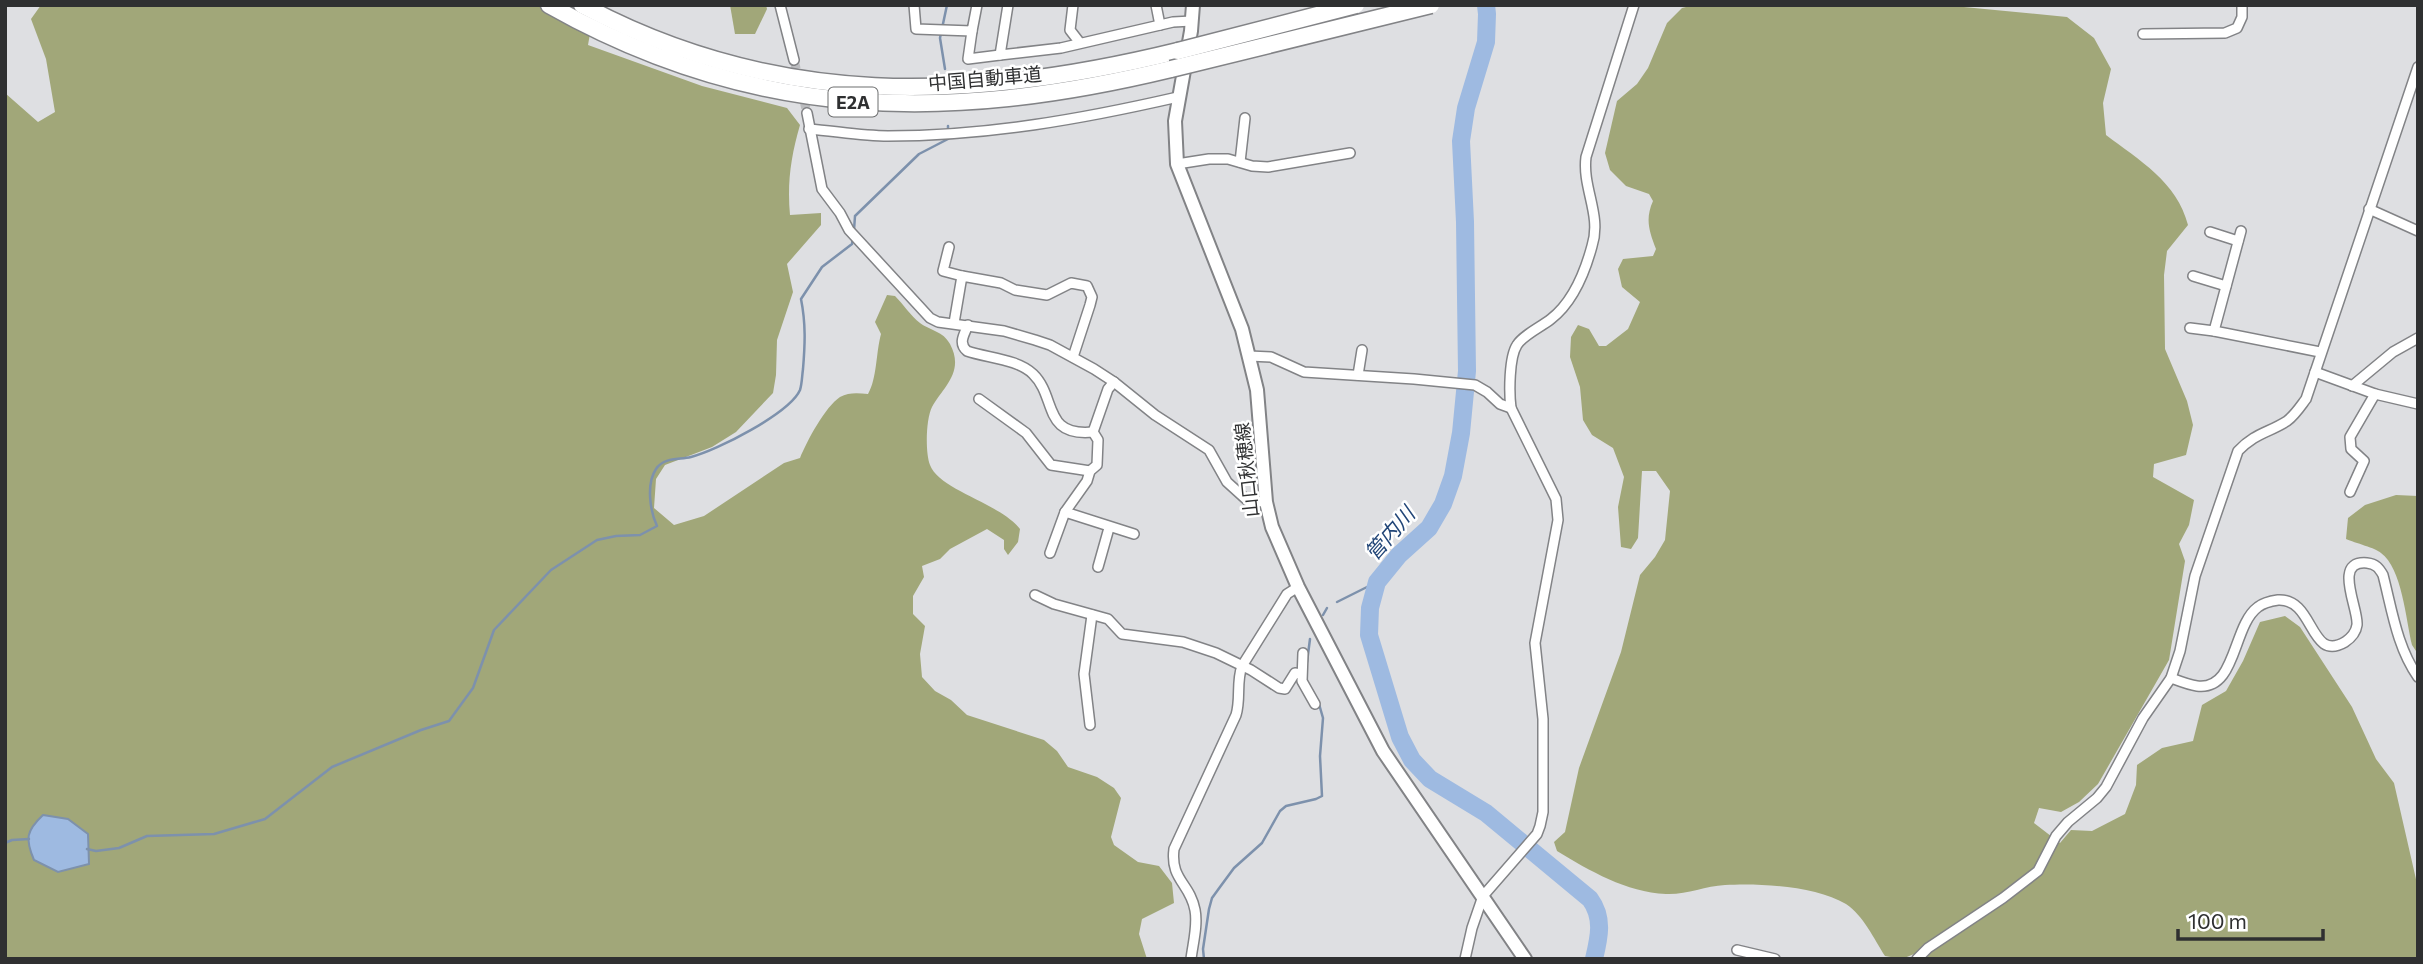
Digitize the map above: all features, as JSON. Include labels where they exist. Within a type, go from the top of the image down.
[{"type":"highway","name":"中国自動車道","points":[[549,5],[630,46],[723,79],[774,91],[895,105],[974,102],[1083,88],[1431,5]]},
{"type":"highway","name":"中国自動車道","points":[[582,5],[635,30],[726,62],[777,75],[846,86],[917,89],[1009,83],[1084,72],[1356,5]]},
{"type":"main road","name":"山口秋穂線","points":[[1193,5],[1175,121],[1177,164],[1242,329],[1257,390],[1266,502],[1272,527],[1297,587],[1383,751],[1525,959]]},
{"type":"street","points":[[780,5],[794,60]]},
{"type":"street","points":[[914,5],[916,29],[972,31]]},
{"type":"street","points":[[977,5],[968,59],[1061,48],[1160,25],[1192,21]]},
{"type":"street","points":[[1000,55],[1008,5]]},
{"type":"street","points":[[1073,5],[1070,30],[1080,43]]},
{"type":"street","points":[[1156,5],[1160,25]]},
{"type":"street","points":[[1465,959],[1483,896],[1537,834],[1543,812],[1543,719],[1535,643],[1558,520],[1556,499],[1511,408],[1510,383],[1516,345],[1554,317],[1563,307],[1584,269],[1592,246],[1596,217],[1586,183],[1586,157],[1634,5]]},
{"type":"street","points":[[2143,34],[2225,33],[2237,28],[2242,17],[2242,5]]},
{"type":"street","points":[[1917,959],[1928,948],[2038,871],[2056,836],[2068,822],[2097,799],[2106,787],[2143,718],[2171,678],[2180,651],[2195,576],[2238,451],[2249,439],[2287,421],[2306,399],[2370,209],[2413,95],[2418,67]]},
{"type":"street","points":[[808,129],[886,136],[961,133],[1026,127],[1178,97]]},
{"type":"street","points":[[807,113],[808,129],[822,189],[849,230],[930,318],[938,322],[1004,331],[1035,340],[1073,357],[1114,382],[1154,415],[1209,450],[1227,482],[1236,492],[1248,501],[1266,502]]},
{"type":"street","points":[[1240,162],[1245,118]]},
{"type":"street","points":[[1177,164],[1209,159],[1268,167],[1350,153]]},
{"type":"street","points":[[2370,209],[2418,230]]},
{"type":"street","points":[[2210,232],[2239,236],[2214,331]]},
{"type":"street","points":[[949,247],[943,271],[1001,283],[1015,290],[1046,295],[1071,284],[1087,286],[1091,292],[1090,305],[1073,357]]},
{"type":"street","points":[[954,323],[962,276]]},
{"type":"street","points":[[2193,276],[2226,285]]},
{"type":"street","points":[[968,325],[961,341],[962,347],[967,351],[1022,366],[1034,374],[1053,416],[1060,424],[1081,433],[1093,432]]},
{"type":"street","points":[[2190,328],[2320,352]]},
{"type":"street","points":[[2352,386],[2393,352],[2418,338]]},
{"type":"street","points":[[1358,375],[1362,350]]},
{"type":"street","points":[[1249,356],[1271,357],[1304,372],[1475,386],[1487,392],[1500,404],[1511,408]]},
{"type":"street","points":[[2315,372],[2375,394],[2418,404]]},
{"type":"street","points":[[1093,432],[1108,389],[1114,382]]},
{"type":"street","points":[[2350,492],[2364,461],[2351,449],[2350,437],[2375,394]]},
{"type":"street","points":[[979,399],[1026,433],[1051,464],[1090,471]]},
{"type":"street","points":[[1050,553],[1065,512],[1087,481],[1090,471],[1097,465],[1098,440],[1093,432]]},
{"type":"street","points":[[1065,512],[1134,534]]},
{"type":"street","points":[[1098,567],[1109,528]]},
{"type":"street","points":[[2171,678],[2197,687],[2214,684],[2224,674],[2247,620],[2257,607],[2270,601],[2284,600],[2296,604],[2323,645],[2333,647],[2344,642],[2356,628],[2357,618],[2349,576],[2359,563],[2370,563],[2379,567],[2401,646],[2418,677]]},
{"type":"street","points":[[1191,959],[1195,911],[1190,895],[1174,871],[1174,849],[1236,715],[1240,700],[1239,673],[1242,666],[1287,594],[1297,587]]},
{"type":"street","points":[[1035,595],[1054,604],[1108,620],[1122,634],[1183,642],[1216,653],[1279,688],[1286,689],[1295,673],[1301,674]]},
{"type":"street","points":[[1090,725],[1084,674],[1092,615]]},
{"type":"street","points":[[1303,653],[1302,681],[1315,705]]},
{"type":"street","points":[[1737,950],[1775,959]]},
{"type":"green space","points":[[41,5],[595,5],[588,45],[702,86],[787,108],[800,125],[790,170],[790,215],[821,213],[821,225],[787,264],[793,292],[777,340],[773,393],[736,432],[712,447],[665,465],[656,479],[654,508],[674,525],[704,516],[784,463],[800,458],[817,425],[834,402],[847,394],[868,394],[873,381],[881,334],[875,322],[887,295],[895,296],[920,323],[944,336],[950,344],[955,363],[951,379],[930,412],[927,444],[930,465],[945,482],[999,512],[1020,529],[1018,542],[1008,555],[1004,549],[1004,540],[987,529],[950,549],[940,559],[922,566],[924,577],[913,596],[913,614],[925,626],[920,654],[922,677],[935,691],[951,700],[967,715],[1044,740],[1057,751],[1068,767],[1097,777],[1114,788],[1121,798],[1111,837],[1114,845],[1138,862],[1159,866],[1172,883],[1174,903],[1142,919],[1139,934],[1147,959],[5,959],[5,93],[38,122],[55,112],[46,59],[31,19]]},
{"type":"green space","points":[[730,5],[766,5],[767,9],[755,34],[735,34]]},
{"type":"green space","points":[[1694,5],[1943,5],[2067,17],[2094,38],[2111,69],[2103,103],[2106,135],[2144,163],[2166,184],[2183,210],[2188,225],[2167,251],[2164,275],[2165,349],[2187,401],[2193,425],[2186,455],[2154,464],[2153,477],[2194,500],[2189,525],[2179,544],[2185,561],[2169,660],[2098,784],[2079,802],[2061,812],[2039,808],[2034,823],[2060,843],[2071,830],[2092,831],[2125,814],[2136,785],[2137,765],[2162,748],[2193,741],[2202,705],[2226,691],[2260,622],[2285,616],[2300,627],[2352,707],[2376,759],[2394,783],[2418,888],[2418,959],[1919,959],[1914,954],[1902,959],[1885,956],[1858,914],[1846,904],[1819,893],[1771,885],[1718,886],[1673,894],[1651,892],[1609,879],[1557,851],[1554,842],[1565,832],[1579,768],[1621,652],[1640,575],[1665,540],[1670,491],[1656,471],[1642,471],[1638,538],[1631,549],[1621,547],[1618,507],[1624,477],[1613,448],[1592,435],[1583,420],[1580,387],[1570,357],[1571,337],[1578,325],[1589,329],[1599,346],[1606,346],[1628,329],[1640,302],[1622,287],[1618,269],[1623,259],[1653,256],[1656,249],[1649,219],[1653,201],[1649,194],[1626,186],[1610,170],[1605,153],[1617,101],[1637,84],[1648,68],[1667,23],[1682,8]]},
{"type":"green space","points":[[2396,495],[2418,496],[2418,654],[2412,645],[2398,582],[2388,560],[2370,547],[2346,539],[2348,518],[2365,505]]},
{"type":"water","points":[[43,815],[68,819],[88,834],[89,864],[58,872],[34,860],[28,841],[30,831]]},
{"type":"waterway","points":[[945,69],[940,38],[947,5]]},
{"type":"waterway","name":"管内川","points":[[1486,5],[1486,42],[1466,108],[1461,141],[1467,371],[1461,433],[1453,476],[1443,504],[1429,528],[1399,555],[1377,582],[1370,608],[1369,635],[1400,737],[1412,760],[1430,779],[1486,813],[1590,899],[1599,921],[1594,959]]},
{"type":"waterway","points":[[854,230],[855,216],[919,154],[948,139],[948,126]]},
{"type":"waterway","points":[[87,849],[96,851],[119,848],[147,836],[214,834],[265,819],[332,767],[449,721],[473,688],[494,630],[551,570],[597,540],[640,535],[657,526],[652,513],[650,490],[653,475],[659,465],[691,457],[734,439],[768,420],[793,399],[801,388],[804,360],[801,299],[822,267],[852,244],[853,237]]},
{"type":"waterway","points":[[1337,602],[1377,582]]},
{"type":"waterway","points":[[1323,615],[1327,608]]},
{"type":"waterway","points":[[1307,662],[1310,639]]},
{"type":"waterway","points":[[1204,959],[1203,949],[1212,898],[1234,868],[1262,843],[1280,811],[1286,806],[1322,796],[1320,756],[1323,718],[1319,704]]},
{"type":"waterway","points":[[5,843],[29,839]]},
{"type":"tunnel","points":[[794,60],[807,113]]}]
